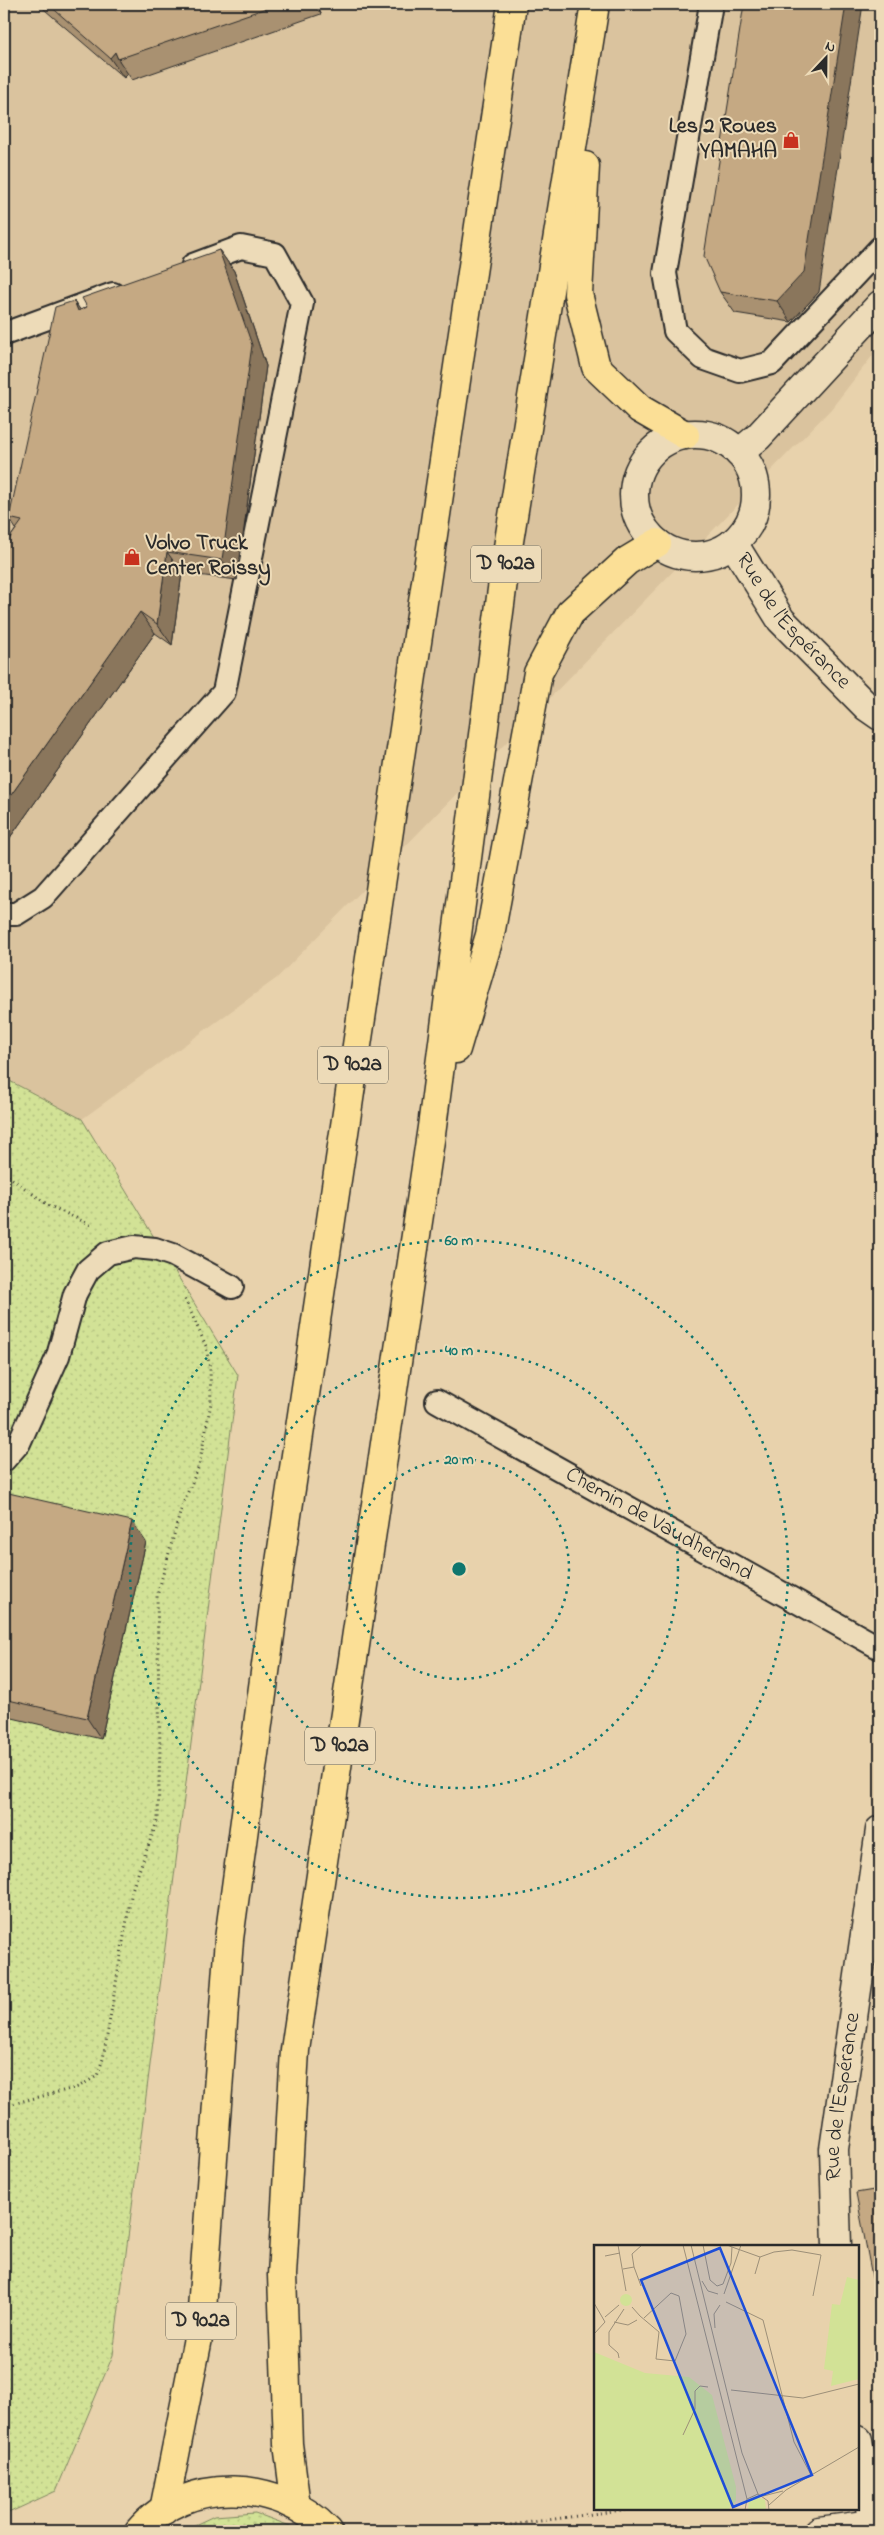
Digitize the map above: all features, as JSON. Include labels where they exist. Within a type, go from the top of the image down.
[{"type":"main road","name":"D 902a","points":[[164,2510],[201,2324],[229,1939],[278,1576],[512,4]]},
{"type":"main road","name":"D 902a","points":[[296,2506],[288,2444],[282,2275],[295,2050],[432,1127],[505,566],[594,12]]},
{"type":"main road","points":[[594,12],[578,294],[596,367],[640,409],[684,435]]},
{"type":"main road","points":[[739,453],[758,437],[880,305]]},
{"type":"main road","points":[[705,434],[724,441],[739,453],[751,470],[755,496],[754,510],[746,528],[732,543],[715,553],[694,556],[675,552],[657,543],[644,527],[636,509],[634,489],[639,470],[650,453],[666,441],[684,435],[705,434]]},
{"type":"main road","points":[[432,1127],[490,934],[538,673],[570,613],[626,561],[657,543]]},
{"type":"main road","name":"Rue de l'Espérance","points":[[732,543],[781,620],[866,707],[880,716]]},
{"type":"main road","name":"Rue de l'Espérance","points":[[837,2245],[834,2150],[880,1830]]},
{"type":"main road","points":[[819,2531],[876,2523],[859,2445]]},
{"type":"main road","points":[[139,2531],[164,2510],[195,2496],[229,2490],[264,2493],[296,2506],[319,2522],[328,2531]]},
{"type":"lane","points":[[711,4],[665,273],[675,331],[703,358],[740,371],[772,363],[880,248]]},
{"type":"lane","points":[[4,914],[16,914],[44,897],[224,692],[302,303],[275,254],[241,247],[177,270]]},
{"type":"lane","points":[[4,334],[131,287]]},
{"type":"lane","points":[[4,1460],[19,1443],[58,1356],[75,1294],[88,1270],[108,1253],[134,1247],[173,1255],[232,1287]]},
{"type":"lane","name":"Chemin de Vaudherland","points":[[437,1401],[880,1648]]},
{"type":"path","points":[[4,1172],[48,1205],[134,1247]]},
{"type":"path","points":[[4,2106],[78,2087],[97,2076],[104,2059],[132,1890],[158,1819],[160,1748],[157,1596],[182,1506],[199,1466],[210,1402],[210,1370],[206,1346],[183,1295]]},
{"type":"path","points":[[466,2531],[622,2510]]},
{"type":"shaded area","points":[[4,4],[880,4],[880,346],[831,409],[277,978],[82,1119],[4,1078]]},
{"type":"green space","points":[[4,1078],[82,1119],[238,1375],[113,2355],[56,2491],[4,2515]]},
{"type":"green space","points":[[255,2513],[293,2527],[298,2531],[182,2531],[214,2516]]},
{"type":"building","points":[[48,4],[278,4],[118,59],[115,52],[110,58]]},
{"type":"building","name":"Les 2 Roues YAMAHA","points":[[744,4],[846,4],[804,272],[777,301],[720,292],[704,256]]},
{"type":"building","name":"Volvo Truck Center Roissy","points":[[219,250],[252,345],[222,560],[167,552],[157,624],[140,612],[4,805],[4,546],[22,521],[9,518],[55,307],[74,301],[78,311],[87,307],[82,298]]},
{"type":"building","points":[[4,1492],[132,1521],[87,1718],[4,1699]]},
{"type":"building","points":[[880,2189],[880,2318],[856,2193]]},
{"type":"place","name":"Les 2 Roues YAMAHA","points":[[791,140]]},
{"type":"place","name":"Volvo Truck Center Roissy","points":[[132,557]]}]
